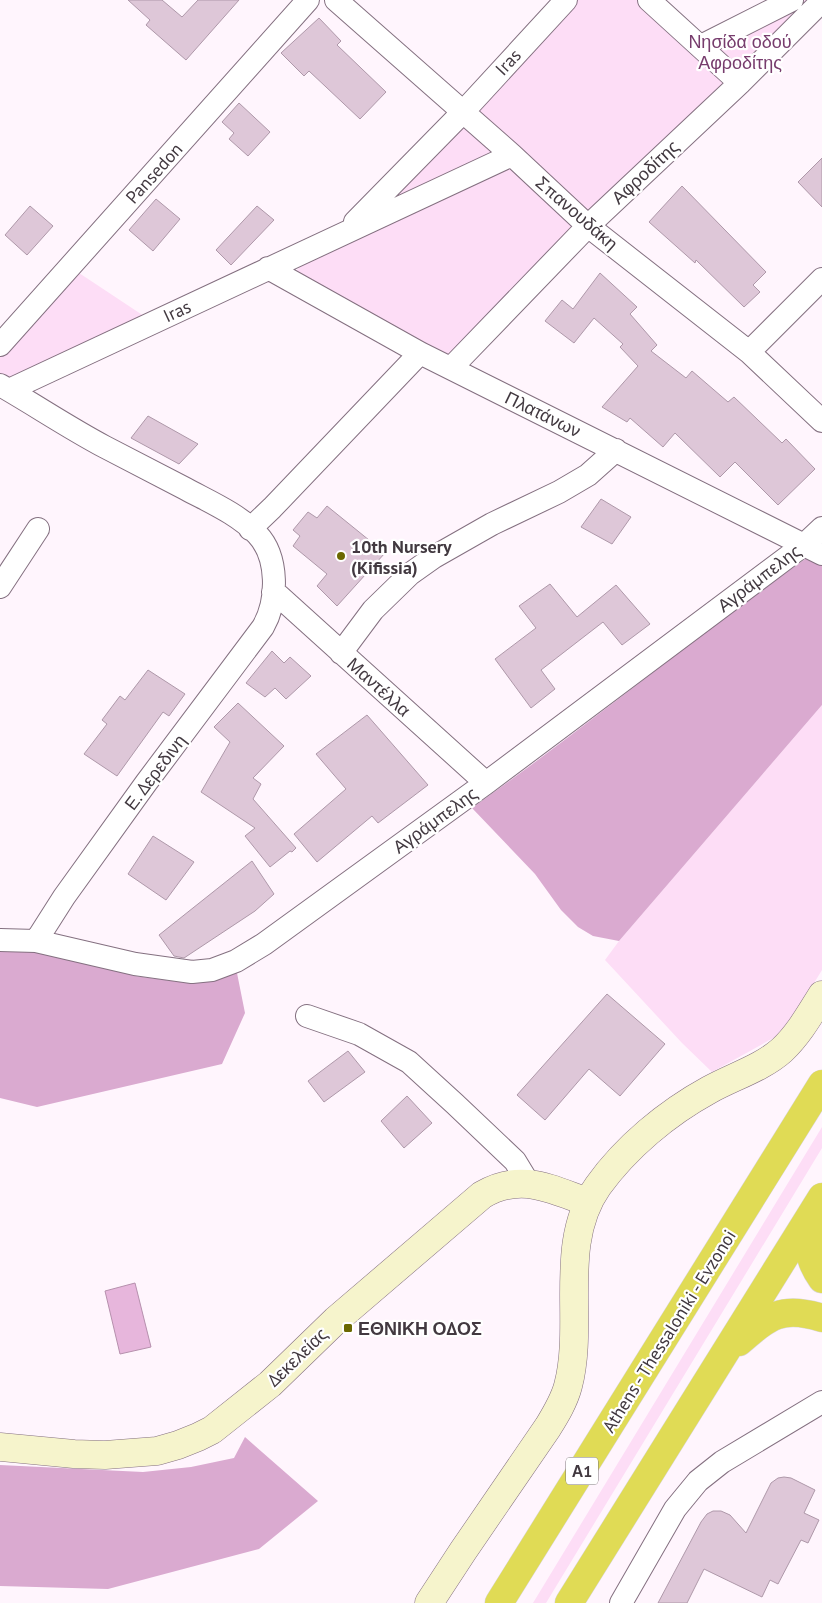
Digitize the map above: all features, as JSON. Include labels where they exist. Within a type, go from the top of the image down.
[{"type":"highway","name":"Athens - Thessaloniki - Evzonoi","points":[[499,1603],[822,1084]]},
{"type":"highway","points":[[819,1202],[809,1250],[813,1265],[822,1280]]},
{"type":"highway","points":[[569,1603],[819,1202]]},
{"type":"highway","points":[[721,1357],[764,1321],[776,1314],[806,1313],[822,1318]]},
{"type":"main road","points":[[429,1603],[560,1407],[568,1387],[572,1355],[578,1234],[588,1202],[598,1186],[624,1155],[673,1112],[780,1051],[792,1040],[822,995]]},
{"type":"main road","name":"Δεκελείας","points":[[0,1447],[74,1454],[113,1455],[157,1451],[198,1437],[212,1430],[270,1384],[336,1320],[482,1195],[504,1184],[521,1182],[588,1202]]},
{"type":"street","name":"Pansedon","points":[[0,345],[308,0]]},
{"type":"street","name":"Σπανουδάκη","points":[[336,0],[512,155],[588,226],[749,352],[822,421]]},
{"type":"street","name":"Iras","points":[[345,232],[463,112],[566,0]]},
{"type":"street","points":[[649,0],[740,83]]},
{"type":"street","points":[[701,46],[792,0]]},
{"type":"street","name":"Αφροδίτης","points":[[451,368],[588,226],[740,83],[822,1]]},
{"type":"street","name":"Iras","points":[[4,388],[512,155]]},
{"type":"street","name":"Πλατάνων","points":[[268,268],[420,353],[813,549]]},
{"type":"street","points":[[749,352],[822,279]]},
{"type":"street","points":[[250,529],[420,353]]},
{"type":"street","name":"Ε. Δερεδινη","points":[[4,388],[98,442],[218,506],[257,534],[270,556],[273,571],[272,597],[267,621],[248,649],[146,783],[64,897],[36,941]]},
{"type":"street","points":[[341,653],[373,610],[418,568],[492,524],[559,492],[588,475],[616,450]]},
{"type":"street","name":"Αγράμπελης","points":[[0,940],[36,941],[136,964],[192,972],[212,970],[236,961],[264,944],[813,549],[822,528]]},
{"type":"street","points":[[0,587],[38,529]]},
{"type":"street","name":"Μαντέλλα","points":[[272,597],[279,596],[486,783]]},
{"type":"street","points":[[307,1016],[359,1034],[408,1062],[515,1161],[529,1184]]},
{"type":"street","points":[[621,1603],[674,1509],[698,1481],[722,1462],[822,1402]]},
{"type":"green space","name":"Νησίδα οδού Αφροδίτης","points":[[563,0],[649,0],[701,46],[792,0],[822,0],[451,368],[289,278]]},
{"type":"green space","points":[[70,267],[153,322],[0,394],[0,345]]},
{"type":"green space","points":[[822,705],[822,970],[789,1024],[777,1036],[712,1072],[682,1043],[605,960],[619,941]]},
{"type":"green space","points":[[822,1127],[822,1148],[546,1603],[533,1603]]},
{"type":"shaded area","points":[[808,557],[822,565],[822,705],[619,941],[593,936],[578,927],[561,910],[535,874],[472,808]]},
{"type":"shaded area","points":[[46,950],[135,976],[188,983],[210,981],[237,973],[245,1013],[222,1064],[37,1107],[0,1098],[0,951]]},
{"type":"shaded area","points":[[135,1283],[151,1347],[120,1354],[105,1291]]},
{"type":"shaded area","points":[[245,1437],[318,1501],[259,1549],[108,1589],[0,1586],[0,1465],[143,1472],[191,1467],[234,1458]]},
{"type":"building","points":[[128,0],[162,0],[182,17],[198,0],[239,0],[186,60],[146,25],[150,20]]},
{"type":"building","points":[[319,18],[341,41],[337,45],[386,92],[360,119],[309,71],[304,76],[281,53]]},
{"type":"building","points":[[239,103],[270,132],[248,156],[229,139],[234,133],[222,122]]},
{"type":"building","points":[[822,158],[822,207],[798,182]]},
{"type":"building","points":[[682,186],[766,272],[753,285],[760,292],[744,307],[696,260],[695,263],[649,222]]},
{"type":"building","points":[[156,199],[180,219],[153,251],[129,230]]},
{"type":"building","points":[[30,206],[53,226],[27,255],[5,235]]},
{"type":"building","points":[[257,206],[274,220],[231,265],[216,250]]},
{"type":"building","points":[[600,273],[637,307],[630,314],[657,345],[651,351],[686,378],[692,371],[728,402],[734,397],[782,443],[786,439],[815,469],[778,505],[735,462],[720,477],[675,433],[663,447],[630,418],[627,422],[602,407],[638,366],[620,347],[623,344],[594,318],[574,343],[545,321],[562,300],[573,309]]},
{"type":"building","points":[[148,416],[198,444],[179,464],[131,438]]},
{"type":"building","points":[[601,499],[631,517],[612,544],[581,527]]},
{"type":"building","points":[[327,506],[385,553],[337,606],[317,586],[327,574],[293,546],[300,536],[293,530],[308,512],[317,518]]},
{"type":"building","points":[[550,584],[577,617],[616,585],[650,624],[622,645],[603,622],[541,670],[555,689],[531,708],[495,659],[536,628],[519,606]]},
{"type":"building","points":[[272,651],[284,663],[290,657],[311,676],[286,699],[275,688],[265,697],[246,683]]},
{"type":"building","points":[[148,670],[185,694],[169,716],[163,712],[117,776],[84,754],[107,724],[102,720],[120,696],[125,700]]},
{"type":"building","points":[[238,703],[284,746],[253,778],[261,784],[253,799],[296,848],[270,867],[245,836],[255,828],[201,792],[230,742],[214,727]]},
{"type":"building","points":[[367,715],[428,785],[378,823],[372,816],[317,862],[294,834],[346,789],[316,754]]},
{"type":"building","points":[[153,836],[194,862],[166,900],[128,874]]},
{"type":"building","points":[[252,861],[274,894],[255,911],[184,958],[174,956],[159,935]]},
{"type":"building","points":[[607,994],[665,1044],[620,1096],[589,1069],[545,1120],[517,1095]]},
{"type":"building","points":[[348,1051],[365,1072],[324,1102],[308,1081]]},
{"type":"building","points":[[407,1096],[432,1123],[404,1148],[381,1121]]},
{"type":"building","points":[[778,1478],[791,1478],[815,1490],[804,1513],[819,1520],[808,1543],[801,1540],[778,1584],[770,1580],[762,1597],[704,1569],[687,1603],[658,1603],[707,1514],[713,1511],[721,1511],[730,1515],[746,1533],[771,1483]]},
{"type":"place","name":"10th Nursery (Kifissia)","points":[[341,556]]},
{"type":"place","name":"ΕΘΝΙΚΗ ΟΔΟΣ","points":[[348,1328]]}]
